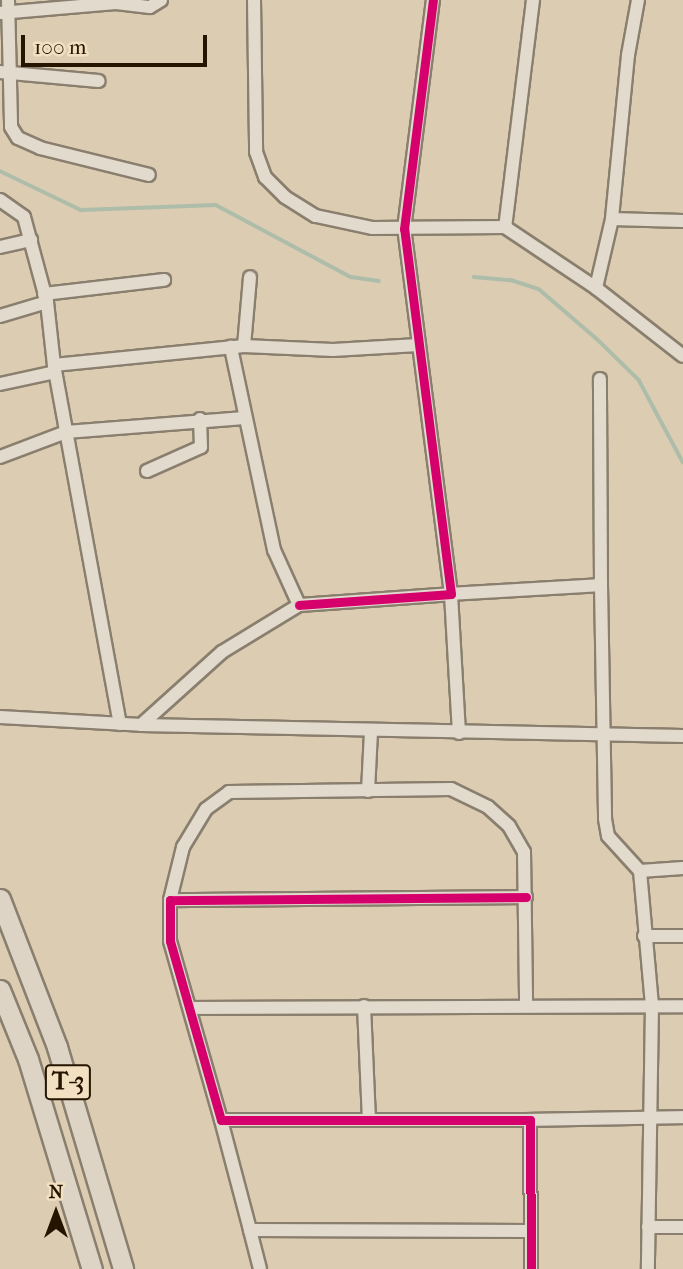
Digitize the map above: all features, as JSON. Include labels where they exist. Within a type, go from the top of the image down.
[{"type":"main road","name":"T-3","points":[[0,900],[57,1047],[123,1269]]},
{"type":"main road","name":"T-3","points":[[0,990],[27,1059],[92,1269]]},
{"type":"street","points":[[8,0],[5,14],[6,72],[11,127],[18,138],[40,148],[149,175]]},
{"type":"street","points":[[5,14],[116,3],[150,7],[162,0]]},
{"type":"street","points":[[254,0],[254,127],[265,177],[285,197],[316,216],[404,229],[505,227],[596,288],[683,356]]},
{"type":"street","points":[[433,0],[404,229],[418,345],[430,402],[452,594],[459,733]]},
{"type":"street","points":[[505,227],[533,0]]},
{"type":"street","points":[[596,288],[612,219],[628,55],[638,0]]},
{"type":"street","points":[[6,72],[99,81]]},
{"type":"street","points":[[0,200],[24,217],[46,298],[55,369],[120,724]]},
{"type":"street","points":[[612,219],[683,221]]},
{"type":"street","points":[[0,247],[31,240]]},
{"type":"street","points":[[250,277],[237,347],[244,418],[274,550],[299,605]]},
{"type":"street","points":[[0,316],[46,298],[164,280]]},
{"type":"street","points":[[0,384],[55,369],[237,347],[333,350],[418,345]]},
{"type":"street","points":[[600,379],[601,585],[608,836],[640,871],[652,1006],[648,1117],[648,1269]]},
{"type":"street","points":[[0,457],[66,432],[200,419],[244,418]]},
{"type":"street","points":[[147,471],[201,447],[200,419]]},
{"type":"street","points":[[141,725],[222,652],[299,605],[601,585]]},
{"type":"street","points":[[0,718],[141,725],[683,736]]},
{"type":"street","points":[[368,791],[371,731]]},
{"type":"street","points":[[260,1269],[191,1008],[170,941],[170,901],[183,847],[216,798],[229,792],[451,789],[488,807],[509,826],[524,852],[526,1004]]},
{"type":"street","points":[[640,871],[683,869]]},
{"type":"street","points":[[170,901],[526,897]]},
{"type":"street","points":[[644,936],[683,936]]},
{"type":"street","points":[[191,1008],[526,1004],[683,1006]]},
{"type":"street","points":[[364,1006],[369,1120]]},
{"type":"street","points":[[221,1120],[683,1117]]},
{"type":"street","points":[[530,1120],[531,1269]]},
{"type":"street","points":[[648,1227],[683,1227]]},
{"type":"street","points":[[250,1230],[530,1231]]},
{"type":"waterway","points":[[0,171],[81,210],[216,205],[351,277],[379,281]]},
{"type":"waterway","points":[[474,277],[511,280],[539,289],[596,338],[639,380],[683,462]]},
{"type":"cycle path","points":[[299,605],[451,594],[404,229],[433,0]]},
{"type":"cycle path","points":[[526,897],[170,900],[170,941],[221,1120],[530,1120],[531,1269]]}]
